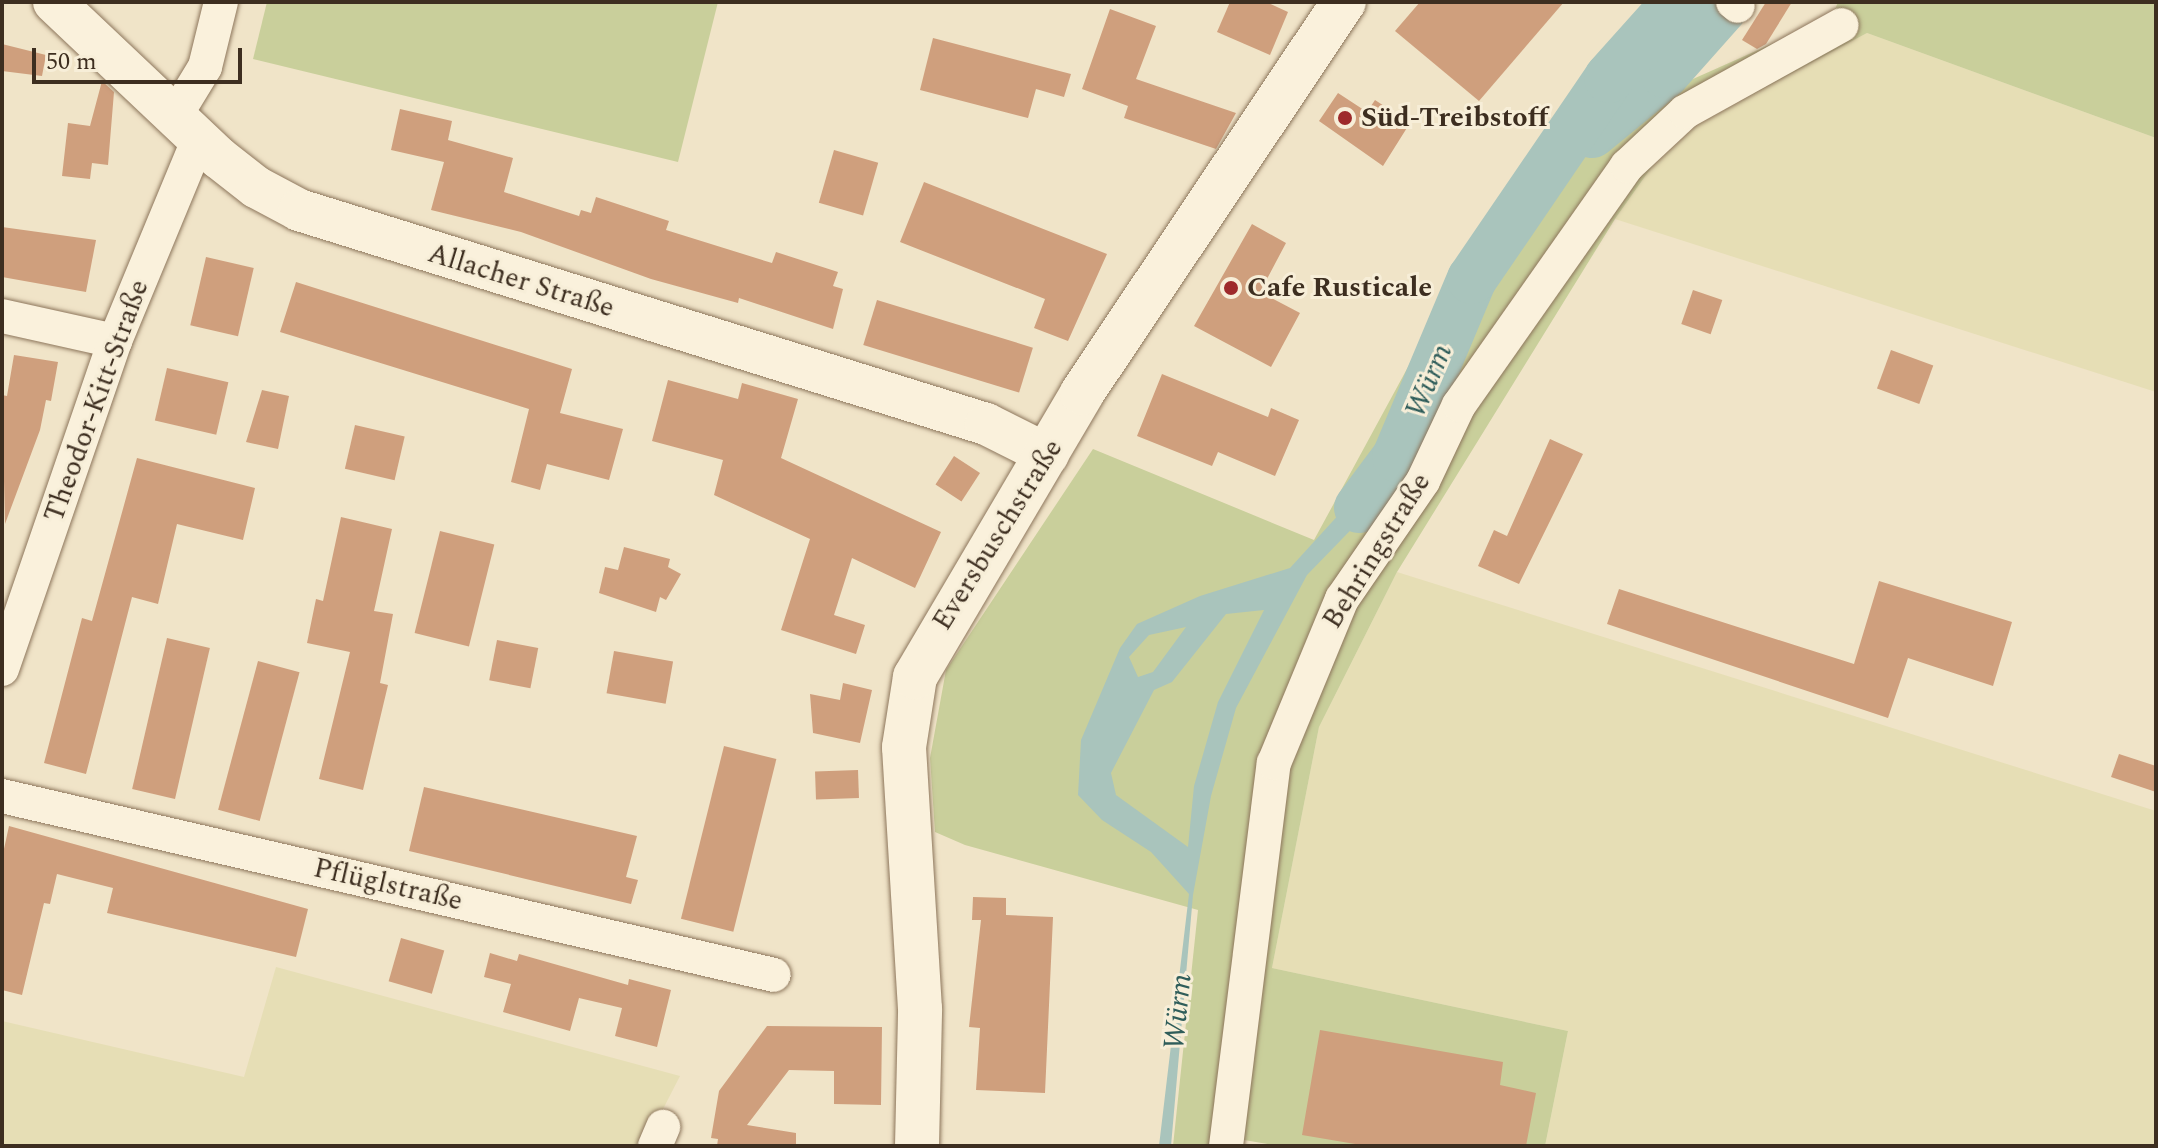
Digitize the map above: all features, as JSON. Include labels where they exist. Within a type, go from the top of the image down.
[{"type":"main road","name":"Eversbuschstraße","points":[[917,1146],[920,1009],[904,792],[908,701],[923,658],[1048,455],[1082,393],[1344,2]]},
{"type":"street","name":"Allacher Straße","points":[[54,2],[256,187],[299,210],[986,424],[1048,455]]},
{"type":"street","name":"Theodor-Kitt-Straße","points":[[2,669],[8,633],[115,341],[189,125],[221,2]]},
{"type":"street","name":"Behringstraße","points":[[1226,1146],[1274,763],[1342,599],[1423,481],[1459,405],[1627,166],[1685,112],[1842,25]]},
{"type":"street","points":[[2,316],[115,341]]},
{"type":"street","name":"Pflüglstraße","points":[[2,796],[774,975]]},
{"type":"shaded area","points":[[1867,33],[2156,138],[2156,392],[1615,219],[1673,137]]},
{"type":"shaded area","points":[[1397,572],[2156,811],[2156,1146],[1545,1146],[1568,1031],[1272,968],[1319,727]]},
{"type":"shaded area","points":[[276,967],[680,1076],[644,1146],[2,1146],[2,1021],[244,1077]]},
{"type":"green space","points":[[267,2],[718,2],[678,162],[253,59]]},
{"type":"green space","points":[[1838,2],[2156,2],[2156,138],[1867,33],[1673,137],[1615,219],[1397,572],[1319,727],[1272,968],[1568,1031],[1545,1146],[1279,1146],[1244,1140],[1242,1146],[1173,1146],[1198,910],[965,845],[935,832],[930,758],[946,670],[1093,449],[1314,540],[1458,275],[1602,78],[1648,99],[1832,17]]},
{"type":"water","points":[[1395,453],[1401,456],[1376,504],[1307,575],[1236,708],[1211,796],[1193,895],[1171,1146],[1159,1146],[1189,894],[1151,852],[1102,820],[1078,795],[1081,740],[1120,648],[1137,624],[1200,596],[1290,568]],"holes":[[[1264,610],[1218,702],[1194,786],[1188,847],[1116,795],[1111,773],[1154,690],[1172,682],[1226,614]],[[1186,627],[1153,672],[1138,677],[1129,657],[1149,635]]]},
{"type":"building","points":[[1230,2],[1266,2],[1288,12],[1270,55],[1217,32]]},
{"type":"building","points":[[1420,2],[1564,2],[1479,101],[1395,31]]},
{"type":"building","points":[[1766,2],[1792,2],[1766,44],[1757,49],[1742,40]]},
{"type":"building","points":[[1110,9],[1156,26],[1136,79],[1236,113],[1216,149],[1124,118],[1128,106],[1082,89]]},
{"type":"building","points":[[933,38],[1071,74],[1064,97],[1036,89],[1028,118],[920,90]]},
{"type":"building","points":[[2,44],[46,55],[42,76],[2,71]]},
{"type":"building","points":[[102,81],[114,92],[108,165],[92,163],[90,179],[62,176],[68,123],[90,126]]},
{"type":"building","points":[[1338,93],[1367,112],[1375,100],[1410,123],[1383,166],[1319,121]]},
{"type":"building","points":[[400,109],[452,121],[448,140],[513,158],[504,192],[579,216],[581,210],[591,213],[596,197],[669,221],[666,230],[772,263],[776,252],[838,272],[833,286],[843,289],[833,329],[739,298],[738,303],[651,279],[521,232],[431,210],[444,162],[391,150]]},
{"type":"building","points":[[834,150],[878,163],[863,216],[819,203]]},
{"type":"building","points":[[924,182],[1107,254],[1068,341],[1034,328],[1045,299],[900,242]]},
{"type":"building","points":[[1252,224],[1286,243],[1260,292],[1300,313],[1271,367],[1194,326]]},
{"type":"building","points":[[2,227],[96,240],[86,292],[2,277]]},
{"type":"building","points":[[206,257],[254,268],[238,336],[190,325]]},
{"type":"building","points":[[296,282],[572,369],[560,413],[623,429],[609,480],[547,464],[540,490],[511,482],[529,409],[280,332]]},
{"type":"building","points":[[1693,290],[1722,300],[1711,334],[1681,324]]},
{"type":"building","points":[[877,300],[1033,348],[1019,393],[863,345]]},
{"type":"building","points":[[1891,350],[1933,365],[1919,404],[1877,389]]},
{"type":"building","points":[[14,355],[58,362],[51,401],[46,400],[40,430],[5,524],[2,395],[7,396]]},
{"type":"building","points":[[167,368],[228,382],[216,435],[155,421]]},
{"type":"building","points":[[1162,374],[1268,417],[1271,408],[1299,420],[1275,476],[1218,452],[1212,466],[1137,436]]},
{"type":"building","points":[[668,380],[738,399],[742,383],[798,399],[781,458],[941,532],[915,588],[852,558],[834,615],[865,625],[856,654],[781,630],[810,539],[714,495],[723,460],[652,441]]},
{"type":"building","points":[[262,390],[289,396],[278,449],[246,442]]},
{"type":"building","points":[[355,425],[405,436],[395,480],[345,469]]},
{"type":"building","points":[[1550,439],[1583,454],[1519,584],[1478,566],[1494,530],[1507,536]]},
{"type":"building","points":[[954,456],[980,473],[961,501],[935,485]]},
{"type":"building","points":[[137,458],[255,488],[243,540],[177,524],[158,604],[132,597],[86,774],[44,763],[82,618],[92,621]]},
{"type":"building","points":[[341,517],[392,529],[374,611],[393,614],[380,683],[388,685],[363,790],[319,779],[350,652],[307,643],[316,599],[323,601]]},
{"type":"building","points":[[440,531],[494,545],[469,646],[415,633]]},
{"type":"building","points":[[624,547],[670,559],[668,567],[681,574],[666,600],[660,597],[656,612],[599,593],[605,567],[618,570]]},
{"type":"building","points":[[1879,581],[2012,622],[1993,686],[1908,658],[1888,718],[1607,624],[1619,589],[1854,664]]},
{"type":"building","points":[[167,638],[210,648],[175,799],[132,789]]},
{"type":"building","points":[[497,640],[538,648],[530,688],[489,680]]},
{"type":"building","points":[[614,651],[673,661],[666,704],[607,693]]},
{"type":"building","points":[[258,661],[300,672],[260,821],[218,810]]},
{"type":"building","points":[[843,683],[872,690],[860,743],[813,733],[810,694],[840,700]]},
{"type":"building","points":[[724,746],[776,759],[733,932],[681,919]]},
{"type":"building","points":[[2119,754],[2156,766],[2156,792],[2111,777]]},
{"type":"building","points":[[858,770],[859,798],[816,799],[815,772]]},
{"type":"building","points":[[424,787],[637,836],[626,877],[638,880],[631,904],[409,851]]},
{"type":"building","points":[[9,826],[308,909],[296,957],[107,913],[113,888],[57,874],[50,904],[44,903],[22,995],[2,990],[2,858]]},
{"type":"building","points":[[973,897],[1006,898],[1006,915],[1053,917],[1045,1093],[976,1090],[980,1028],[969,1027],[981,920],[972,920]]},
{"type":"building","points":[[401,938],[444,950],[432,994],[389,981]]},
{"type":"building","points":[[490,953],[517,961],[519,954],[628,985],[629,979],[671,990],[657,1047],[615,1036],[622,1008],[579,998],[570,1031],[503,1012],[511,984],[484,977]]},
{"type":"building","points":[[767,1026],[882,1027],[881,1105],[834,1104],[834,1071],[789,1070],[747,1125],[796,1133],[796,1146],[717,1146],[718,1139],[711,1138],[719,1091]]},
{"type":"building","points":[[1320,1030],[1503,1062],[1500,1085],[1536,1093],[1526,1146],[1367,1146],[1302,1135]]},
{"type":"waterway","name":"Würm","points":[[1359,508],[1397,457],[1472,279],[1609,78],[1677,2]]},
{"type":"waterway","name":"Würm","points":[[1592,133],[1665,73],[1728,2]]},
{"type":"place","name":"Süd-Treibstoff","points":[[1345,118]]},
{"type":"place","name":"Cafe Rusticale","points":[[1231,288]]}]
